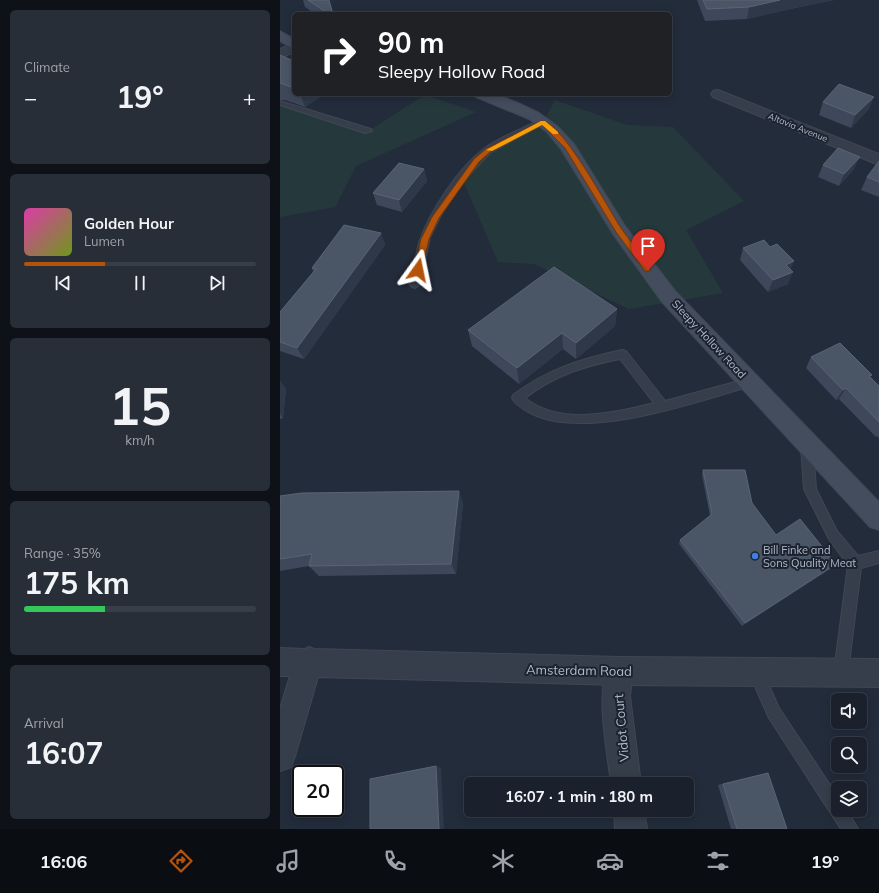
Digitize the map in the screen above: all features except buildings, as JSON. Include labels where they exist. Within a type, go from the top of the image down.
[{"type":"main road","points":[[280,35],[292,44]]},
{"type":"main road","name":"Sleepy Hollow Road","points":[[486,96],[514,106],[543,122],[552,129],[568,147],[619,230],[660,286],[879,519]]},
{"type":"street","points":[[280,54],[292,47]]},
{"type":"street","name":"Altavia Avenue","points":[[718,94],[879,160]]},
{"type":"street","points":[[280,756],[309,661]]},
{"type":"street","name":"Amsterdam Road","points":[[280,662],[309,661],[619,671],[879,673]]},
{"type":"street","name":"Vidot Court","points":[[619,671],[616,696],[625,777]]},
{"type":"street","points":[[630,817],[631,829]]},
{"type":"lane","points":[[280,103],[368,131]]},
{"type":"lane","points":[[415,285],[425,239],[436,217],[462,178],[476,161],[489,150],[543,122]]},
{"type":"lane","points":[[662,405],[622,354],[584,361],[564,368],[516,398],[527,407],[543,414],[564,418],[609,416],[662,405],[750,382]]},
{"type":"lane","points":[[806,441],[810,489],[833,535],[855,563],[841,673]]},
{"type":"lane","points":[[855,563],[879,557]]},
{"type":"lane","points":[[756,672],[774,713],[850,829]]},
{"type":"green space","points":[[423,96],[428,96],[476,112],[356,166],[335,207],[280,217],[280,103],[368,131]]},
{"type":"green space","points":[[555,100],[627,125],[673,127],[744,201],[686,230],[723,293],[629,309],[534,264],[498,262],[462,178],[489,150],[543,122]]},
{"type":"slow traffic","points":[[489,150],[543,122],[555,133]]},
{"type":"place","name":"Bill Finke and Sons Quality Meat","points":[[755,556]]},
{"type":"route","points":[[418,270],[425,239],[436,217],[462,178],[476,161],[489,150],[543,122],[552,129],[568,147],[619,230],[648,270]]}]
